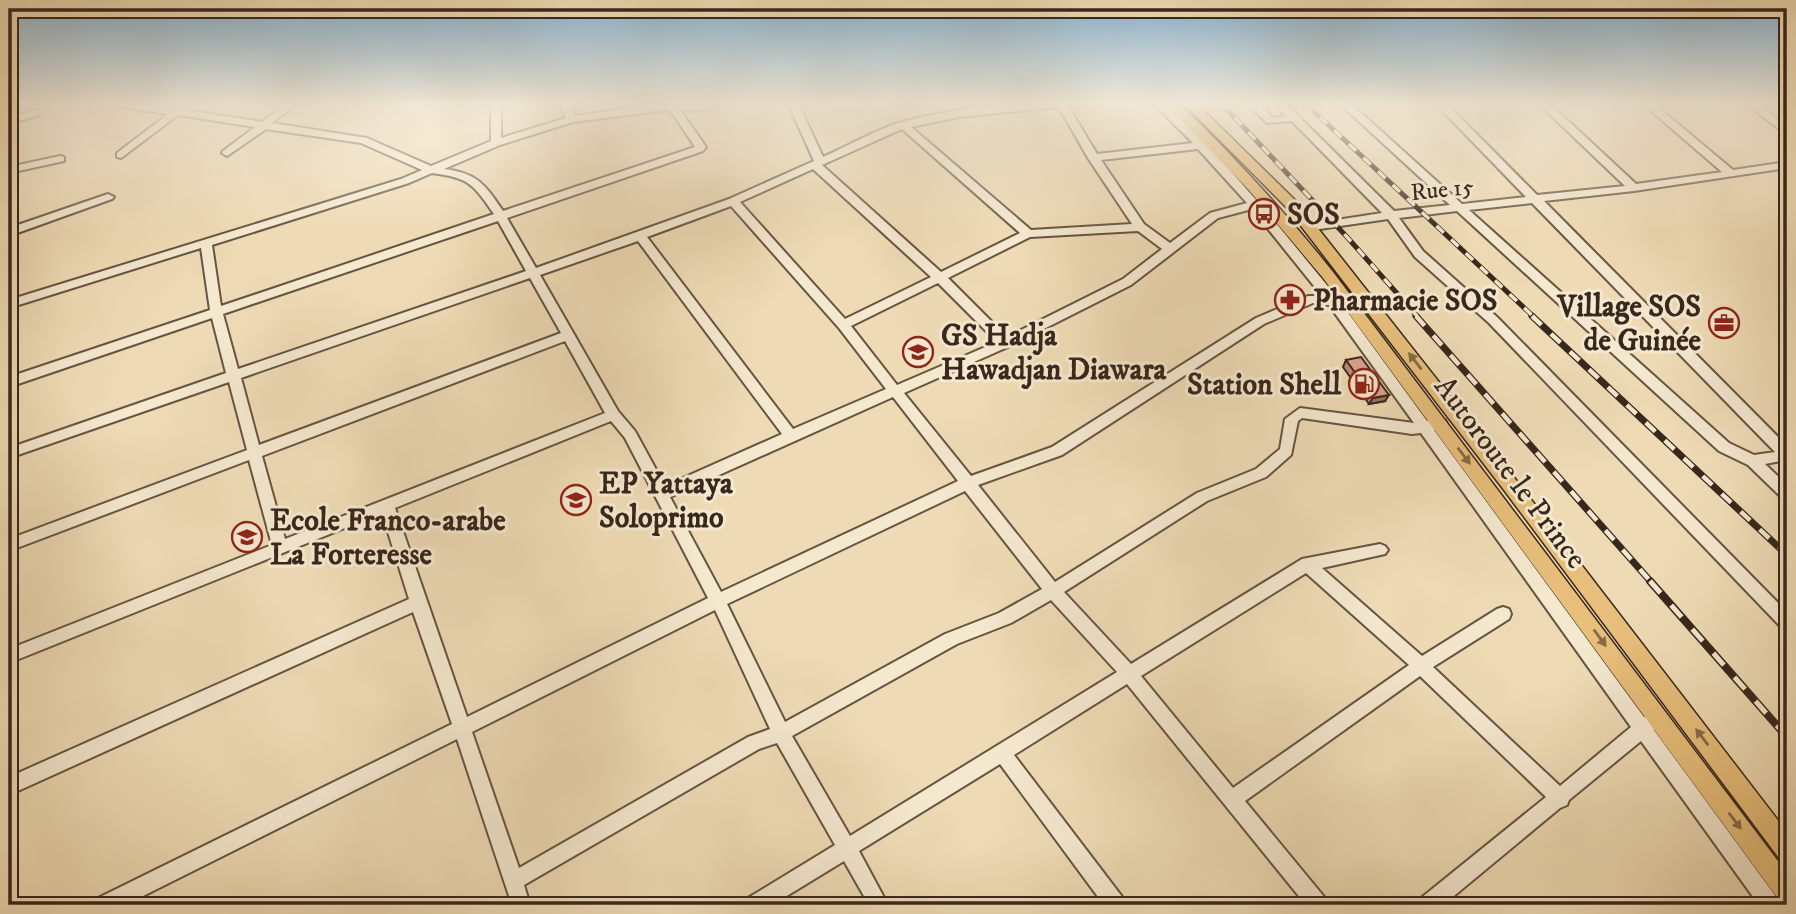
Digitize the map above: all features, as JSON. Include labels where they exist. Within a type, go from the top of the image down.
[{"type":"main road","name":"Autoroute le Prince","points":[[1215,146],[1339,299],[1651,722],[1787,892]]},
{"type":"main road","name":"Autoroute le Prince","points":[[1233,146],[1275,187],[1310,228],[1787,850]]},
{"type":"street","points":[[121,155],[133,146]]},
{"type":"street","points":[[228,153],[237,146]]},
{"type":"street","points":[[376,146],[431,170],[461,174],[479,185],[501,216],[613,415],[630,435],[718,601],[781,733],[845,850],[879,905]]},
{"type":"street","points":[[9,304],[405,181],[490,146]]},
{"type":"street","points":[[9,382],[699,149],[700,146]]},
{"type":"street","points":[[810,146],[817,163],[1006,343]]},
{"type":"street","points":[[9,453],[232,374],[640,236],[733,201],[856,146]]},
{"type":"street","points":[[927,146],[1028,234]]},
{"type":"street","points":[[1086,146],[1140,227],[1168,248]]},
{"type":"street","points":[[1093,158],[1197,146]]},
{"type":"street","points":[[1203,146],[1264,203]]},
{"type":"street","points":[[1322,146],[1391,215],[1419,254],[1493,320],[1787,622]]},
{"type":"street","points":[[1391,146],[1724,447],[1753,461],[1787,494]]},
{"type":"street","points":[[1481,146],[1787,455]]},
{"type":"street","points":[[1589,146],[1634,188]]},
{"type":"street","points":[[1697,146],[1731,174]]},
{"type":"street","points":[[9,170],[60,159]]},
{"type":"street","name":"Rue 15","points":[[1310,228],[1391,215],[1634,188],[1787,165]]},
{"type":"street","points":[[9,232],[108,197]]},
{"type":"street","points":[[733,201],[843,326],[1052,590],[1129,674],[1318,905]]},
{"type":"street","points":[[662,494],[1006,343],[1127,282],[1214,215],[1264,203]]},
{"type":"street","points":[[843,326],[1028,234],[1140,227]]},
{"type":"street","points":[[640,236],[791,436]]},
{"type":"street","points":[[206,244],[216,312],[280,547]]},
{"type":"street","points":[[106,905],[718,601],[968,483],[1057,451],[1259,321],[1312,299],[1339,299]]},
{"type":"street","points":[[9,545],[568,335]]},
{"type":"street","points":[[514,881],[754,743],[781,733],[951,639],[1005,618],[1202,497],[1261,473],[1286,451],[1292,419],[1300,412],[1412,429],[1433,426]]},
{"type":"street","points":[[9,656],[613,415]]},
{"type":"street","points":[[1753,461],[1787,455]]},
{"type":"street","points":[[387,505],[416,603],[463,729],[521,905]]},
{"type":"street","points":[[755,905],[1307,564],[1380,550]]},
{"type":"street","points":[[1307,564],[1421,666],[1561,799]]},
{"type":"street","points":[[9,786],[416,603]]},
{"type":"street","points":[[1233,799],[1421,666],[1503,614]]},
{"type":"street","points":[[1428,905],[1561,799],[1651,722],[1770,905]]},
{"type":"street","points":[[1003,754],[1116,905]]},
{"type":"building","points":[[1361,357],[1389,395],[1373,398],[1346,360]]},
{"type":"railway","points":[[1261,146],[1418,317]]},
{"type":"railway","points":[[1351,146],[1534,317]]},
{"type":"railway","points":[[1416,316],[1652,583]]},
{"type":"railway","points":[[1532,316],[1787,555]]},
{"type":"railway","points":[[1650,581],[1787,737]]},
{"type":"place","name":"SOS","points":[[1264,214]]},
{"type":"place","name":"Pharmacie SOS","points":[[1290,300]]},
{"type":"place","name":"Village SOS de Guinée","points":[[1724,323]]},
{"type":"place","name":"GS Hadja Hawadjan Diawara","points":[[918,352]]},
{"type":"place","name":"Station Shell","points":[[1364,384]]},
{"type":"place","name":"EP Yattaya Soloprimo","points":[[576,500]]},
{"type":"place","name":"Ecole Franco-arabe La Forteresse","points":[[247,537]]}]
